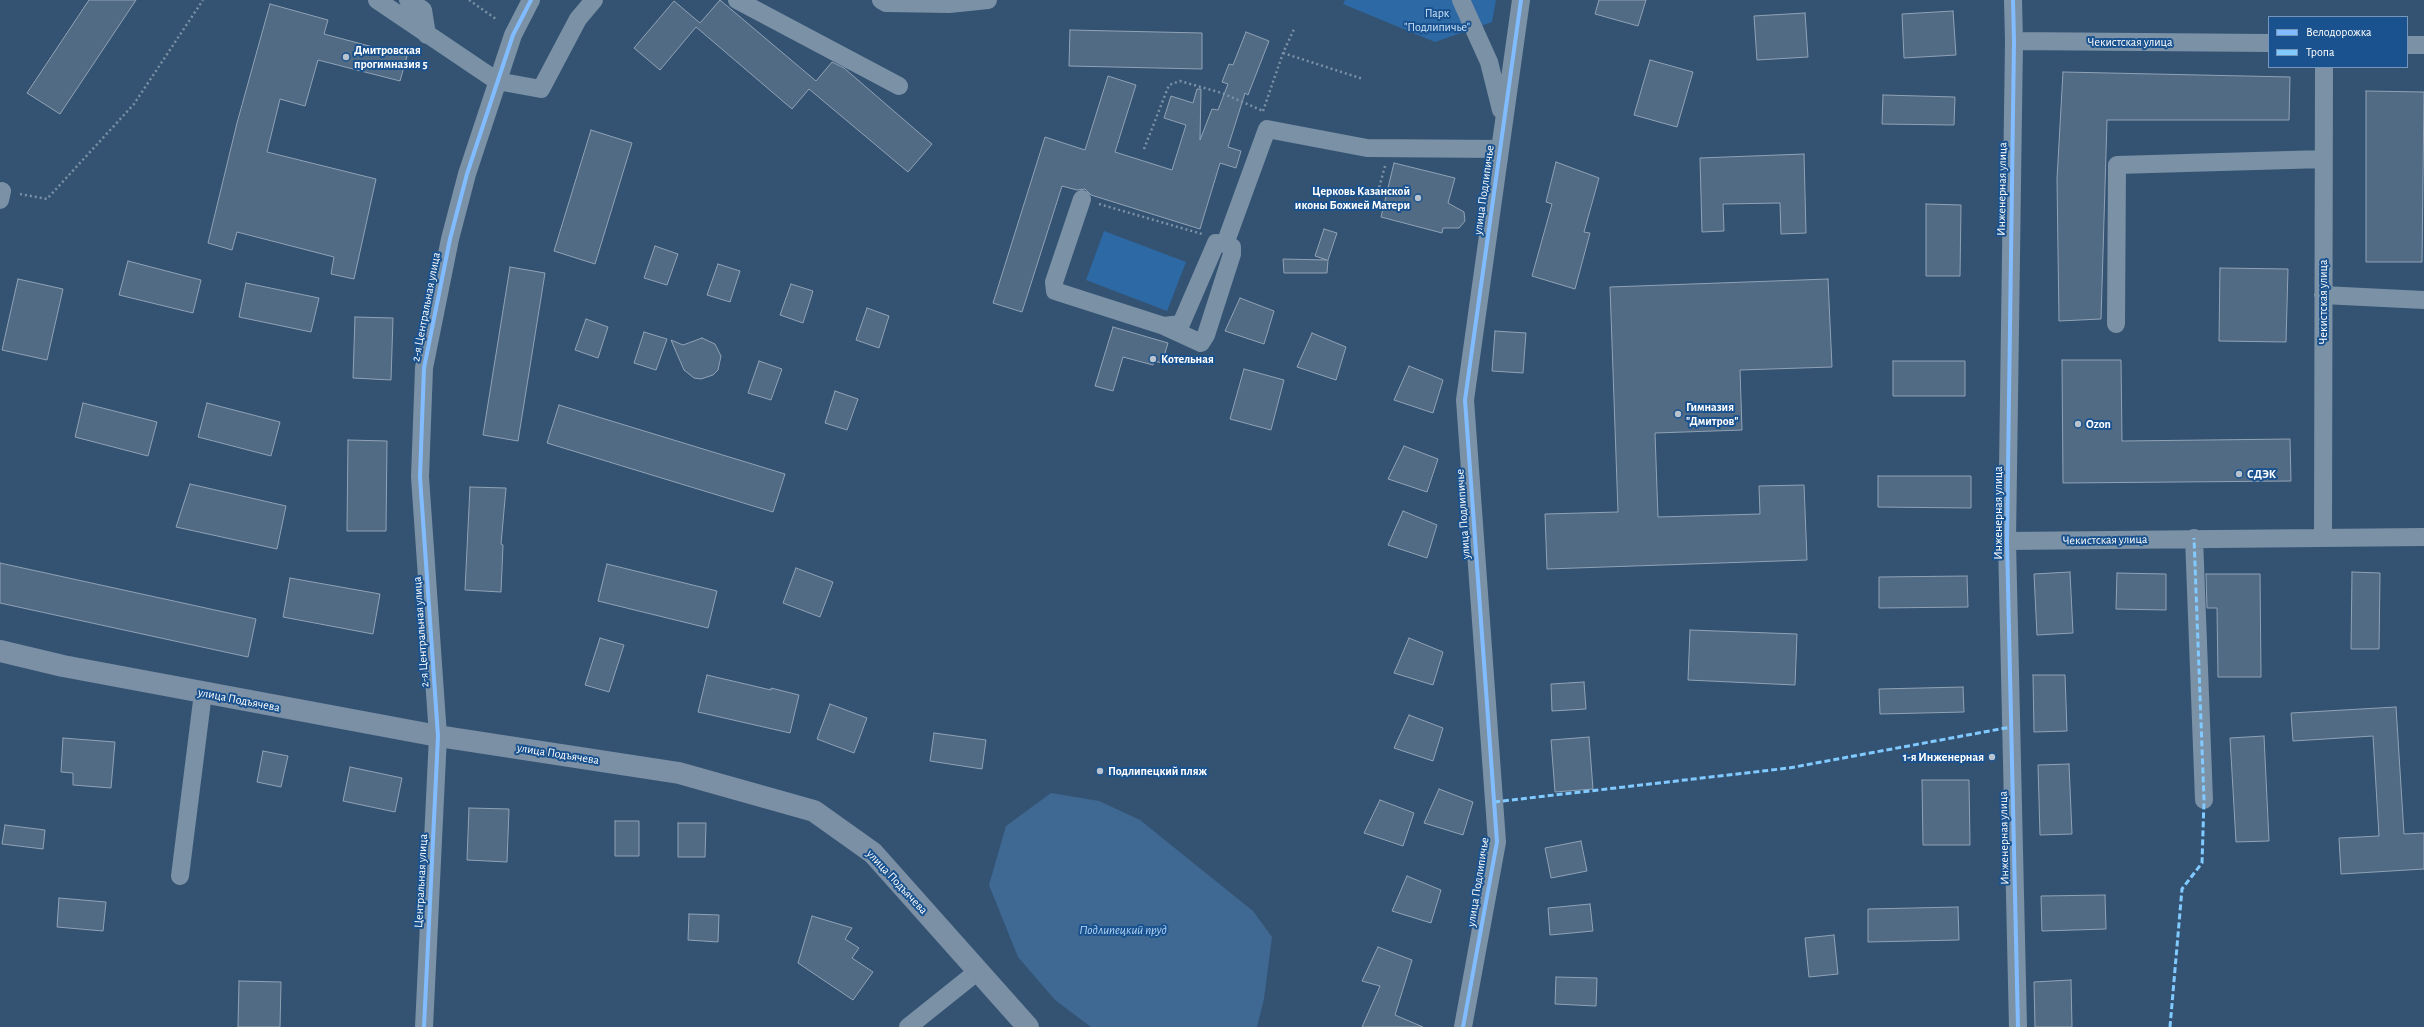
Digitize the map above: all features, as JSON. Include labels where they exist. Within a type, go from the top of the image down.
[{"type":"main road","name":"улица Подъячева","points":[[0,651],[63,666],[202,693],[438,736],[679,773],[814,811],[873,853],[1028,1027]]},
{"type":"street","points":[[377,0],[497,81],[541,89],[578,19],[594,0]]},
{"type":"street","points":[[408,0],[426,5],[427,35]]},
{"type":"street","name":"2-я Центральная улица","points":[[438,736],[420,477],[424,368],[450,239],[467,174],[513,35],[530,0]]},
{"type":"street","points":[[737,0],[899,86]]},
{"type":"street","points":[[881,0],[886,3],[949,4],[988,0]]},
{"type":"street","points":[[1461,0],[1490,62],[1504,119]]},
{"type":"street","name":"улица Подлипичье","points":[[1462,1027],[1497,842],[1464,400],[1521,0]]},
{"type":"street","name":"Инженерная улица","points":[[2013,0],[2014,41],[2007,541],[2018,1027]]},
{"type":"street","name":"Чекистская улица","points":[[2014,41],[2268,43]]},
{"type":"street","points":[[2408,45],[2424,45]]},
{"type":"street","name":"Чекистская улица","points":[[2323,536],[2324,68]]},
{"type":"street","points":[[1226,240],[1267,129],[1361,147],[1500,149]]},
{"type":"street","points":[[2116,324],[2117,165],[2324,159]]},
{"type":"street","points":[[1082,199],[1056,274],[1054,282],[1055,291],[1164,326],[1200,343],[1206,335],[1232,254],[1232,247],[1226,240]]},
{"type":"street","points":[[1164,326],[1181,324],[1216,243],[1226,240]]},
{"type":"street","points":[[2323,295],[2424,300]]},
{"type":"street","name":"Чекистская улица","points":[[2007,541],[2323,536],[2424,537]]},
{"type":"street","points":[[2194,538],[2204,800]]},
{"type":"street","points":[[180,876],[202,693]]},
{"type":"street","name":"Центральная улица","points":[[424,1027],[438,736]]},
{"type":"street","points":[[908,1027],[978,971]]},
{"type":"path","points":[[1,196],[47,199],[134,104],[204,0]]},
{"type":"path","points":[[469,0],[496,19]]},
{"type":"path","points":[[1263,111],[1282,53],[1294,27]]},
{"type":"path","points":[[1282,53],[1363,79]]},
{"type":"path","points":[[1144,149],[1169,84],[1180,81],[1222,93],[1268,114]]},
{"type":"path","points":[[1388,190],[1379,188],[1390,148]]},
{"type":"path","points":[[1082,199],[1226,240]]},
{"type":"green space","name":"Парк \"Подлипичье\"","points":[[1345,0],[1496,0],[1492,22],[1435,42],[1343,4]]},
{"type":"green space","points":[[1104,231],[1186,262],[1167,311],[1086,280]]},
{"type":"water","name":"Подлипецкий пруд","points":[[1051,793],[1099,801],[1140,820],[1253,911],[1272,937],[1264,999],[1257,1027],[1091,1027],[1055,1000],[1018,957],[989,885],[1006,826]]},
{"type":"building","points":[[89,0],[136,0],[60,114],[27,93]]},
{"type":"building","points":[[720,0],[816,81],[832,62],[844,68],[932,144],[908,172],[809,89],[792,109],[696,27],[660,70],[634,48],[674,1],[700,23]]},
{"type":"building","points":[[1599,0],[1646,0],[1638,26],[1595,14]]},
{"type":"building","points":[[270,4],[328,20],[324,34],[407,56],[400,81],[318,60],[305,106],[280,99],[267,152],[376,179],[354,279],[331,274],[334,257],[237,232],[232,250],[208,243],[237,123]]},
{"type":"building","points":[[1953,11],[1956,55],[1904,58],[1902,14]]},
{"type":"building","points":[[1805,13],[1808,57],[1757,60],[1754,16]]},
{"type":"building","points":[[1070,30],[1202,33],[1202,69],[1069,66]]},
{"type":"building","points":[[1246,32],[1269,41],[1248,95],[1245,93],[1228,147],[1241,151],[1236,168],[1220,163],[1200,229],[1091,195],[1085,189],[1077,190],[1062,186],[1022,312],[993,303],[1045,137],[1085,150],[1108,76],[1136,85],[1115,152],[1172,170],[1186,125],[1164,118],[1171,96],[1193,103],[1197,89],[1201,89],[1200,140],[1212,109],[1218,110],[1228,84],[1222,82],[1229,64],[1233,65]]},
{"type":"building","points":[[1650,60],[1693,72],[1677,127],[1634,115]]},
{"type":"building","points":[[2063,72],[2290,77],[2289,120],[2107,120],[2101,319],[2059,321],[2057,179]]},
{"type":"building","points":[[2366,91],[2424,92],[2422,262],[2366,262]]},
{"type":"building","points":[[1883,95],[1955,97],[1954,125],[1882,124]]},
{"type":"building","points":[[591,130],[632,143],[595,264],[554,251]]},
{"type":"building","points":[[1804,154],[1806,233],[1781,234],[1780,203],[1723,204],[1724,231],[1702,232],[1700,158]]},
{"type":"building","points":[[1556,162],[1599,178],[1584,232],[1590,233],[1575,289],[1532,276],[1552,204],[1546,202]]},
{"type":"building","name":"Церковь Казанской иконы Божией Матери","points":[[1394,163],[1455,178],[1448,203],[1464,212],[1465,221],[1459,228],[1443,228],[1442,233],[1381,217]]},
{"type":"building","points":[[1926,204],[1961,205],[1960,276],[1926,276]]},
{"type":"building","points":[[1324,229],[1337,233],[1328,260],[1327,273],[1284,273],[1283,259],[1327,260],[1315,256]]},
{"type":"building","points":[[655,246],[678,254],[667,285],[644,278]]},
{"type":"building","points":[[128,261],[201,280],[193,313],[119,295]]},
{"type":"building","points":[[718,264],[740,271],[730,302],[707,295]]},
{"type":"building","points":[[510,267],[545,273],[518,441],[483,435]]},
{"type":"building","points":[[2220,268],[2288,269],[2286,342],[2219,341]]},
{"type":"building","points":[[18,279],[63,289],[47,360],[2,350]]},
{"type":"building","name":"Гимназия \"Дмитров\"","points":[[1828,279],[1832,367],[1740,370],[1742,430],[1655,433],[1658,517],[1760,514],[1759,486],[1804,485],[1807,560],[1547,569],[1545,514],[1618,512],[1610,287]]},
{"type":"building","points":[[246,283],[319,298],[311,332],[239,317]]},
{"type":"building","points":[[791,284],[813,291],[803,323],[780,315]]},
{"type":"building","points":[[1240,298],[1274,311],[1264,344],[1225,331]]},
{"type":"building","points":[[867,308],[889,316],[879,348],[856,340]]},
{"type":"building","points":[[355,317],[393,318],[391,380],[353,378]]},
{"type":"building","points":[[586,319],[608,327],[598,358],[575,350]]},
{"type":"building","name":"Котельная","points":[[1113,327],[1168,343],[1162,363],[1154,361],[1153,365],[1123,357],[1113,391],[1095,386]]},
{"type":"building","points":[[1495,331],[1526,333],[1523,373],[1492,371]]},
{"type":"building","points":[[644,332],[667,339],[656,370],[634,363]]},
{"type":"building","points":[[1312,333],[1346,347],[1336,380],[1297,367]]},
{"type":"building","points":[[702,338],[715,344],[721,356],[718,370],[713,375],[701,379],[694,378],[684,370],[671,340],[683,345]]},
{"type":"building","points":[[2062,360],[2121,360],[2122,441],[2290,439],[2291,481],[2063,483]]},
{"type":"building","points":[[759,361],[782,369],[771,400],[748,393]]},
{"type":"building","points":[[1893,361],[1965,361],[1965,396],[1893,396]]},
{"type":"building","points":[[1409,366],[1443,380],[1433,413],[1394,400]]},
{"type":"building","points":[[1244,369],[1284,380],[1271,430],[1230,419]]},
{"type":"building","points":[[835,391],[858,399],[847,430],[825,423]]},
{"type":"building","points":[[83,403],[157,422],[148,456],[75,437]]},
{"type":"building","points":[[207,403],[280,422],[271,456],[198,437]]},
{"type":"building","points":[[559,405],[785,474],[773,512],[547,443]]},
{"type":"building","points":[[348,440],[387,441],[386,531],[347,531]]},
{"type":"building","points":[[1404,446],[1438,459],[1427,492],[1388,479]]},
{"type":"building","points":[[1878,476],[1971,476],[1971,508],[1878,507]]},
{"type":"building","points":[[190,484],[286,506],[277,549],[176,527]]},
{"type":"building","points":[[470,487],[506,488],[501,544],[503,545],[501,592],[465,590]]},
{"type":"building","points":[[1403,511],[1437,525],[1427,558],[1388,545]]},
{"type":"building","points":[[0,563],[256,619],[248,657],[0,603]]},
{"type":"building","points":[[607,564],[717,591],[708,628],[598,601]]},
{"type":"building","points":[[796,568],[833,582],[820,617],[783,603]]},
{"type":"building","points":[[2070,572],[2073,633],[2037,635],[2034,574]]},
{"type":"building","points":[[2352,572],[2380,573],[2379,649],[2351,649]]},
{"type":"building","points":[[2117,573],[2166,574],[2166,610],[2116,609]]},
{"type":"building","points":[[2206,574],[2260,574],[2261,677],[2218,677],[2217,608],[2207,608]]},
{"type":"building","points":[[1967,576],[1968,607],[1879,608],[1879,577]]},
{"type":"building","points":[[290,578],[380,594],[373,634],[283,617]]},
{"type":"building","points":[[1690,630],[1797,634],[1795,685],[1688,680]]},
{"type":"building","points":[[600,638],[624,645],[609,692],[585,685]]},
{"type":"building","points":[[1409,638],[1443,652],[1433,685],[1394,673]]},
{"type":"building","points":[[707,675],[799,695],[790,733],[698,712]]},
{"type":"building","points":[[2033,675],[2065,675],[2067,731],[2034,732]]},
{"type":"building","points":[[1584,682],[1586,709],[1552,711],[1551,684]]},
{"type":"building","points":[[1963,687],[1964,712],[1880,714],[1879,689]]},
{"type":"building","points":[[830,704],[867,718],[854,753],[817,739]]},
{"type":"building","points":[[2396,707],[2404,834],[2424,833],[2424,869],[2341,874],[2339,838],[2379,836],[2373,736],[2293,741],[2291,713]]},
{"type":"building","points":[[1409,715],[1443,728],[1433,761],[1394,748]]},
{"type":"building","points":[[934,733],[986,740],[982,769],[930,761]]},
{"type":"building","points":[[2264,736],[2269,841],[2236,842],[2230,738]]},
{"type":"building","points":[[1589,737],[1593,789],[1555,792],[1551,740]]},
{"type":"building","points":[[63,738],[115,742],[111,788],[73,785],[73,773],[61,772]]},
{"type":"building","points":[[263,751],[288,756],[281,787],[257,782]]},
{"type":"building","points":[[2069,764],[2072,834],[2040,835],[2038,765]]},
{"type":"building","points":[[350,767],[402,778],[395,812],[343,801]]},
{"type":"building","points":[[1922,780],[1969,780],[1970,845],[1923,845]]},
{"type":"building","points":[[1439,789],[1473,802],[1463,835],[1424,823]]},
{"type":"building","points":[[1380,800],[1414,813],[1403,846],[1364,833]]},
{"type":"building","points":[[469,808],[509,809],[507,862],[467,860]]},
{"type":"building","points":[[615,821],[639,821],[639,856],[615,856]]},
{"type":"building","points":[[678,823],[706,823],[705,857],[678,857]]},
{"type":"building","points":[[5,825],[45,830],[43,849],[2,844]]},
{"type":"building","points":[[1581,841],[1587,871],[1551,878],[1545,848]]},
{"type":"building","points":[[1407,876],[1441,890],[1431,923],[1392,911]]},
{"type":"building","points":[[2105,895],[2106,929],[2042,931],[2041,896]]},
{"type":"building","points":[[59,898],[106,902],[103,931],[57,927]]},
{"type":"building","points":[[1590,904],[1593,931],[1550,935],[1548,908]]},
{"type":"building","points":[[1958,907],[1959,940],[1868,942],[1868,909]]},
{"type":"building","points":[[689,914],[719,915],[718,942],[688,940]]},
{"type":"building","points":[[812,916],[852,928],[845,939],[859,948],[852,958],[873,972],[853,1000],[798,963]]},
{"type":"building","points":[[1834,935],[1838,974],[1809,977],[1805,938]]},
{"type":"building","points":[[1378,947],[1412,960],[1395,1015],[1423,1027],[1362,1027],[1380,986],[1362,981]]},
{"type":"building","points":[[1556,977],[1597,978],[1596,1006],[1555,1004]]},
{"type":"building","points":[[2071,980],[2072,1027],[2035,1027],[2034,982]]},
{"type":"building","points":[[239,981],[281,982],[280,1027],[238,1027]]},
{"type":"marked path","points":[[2170,1027],[2182,889],[2202,863],[2204,800],[2194,538]]},
{"type":"marked path","points":[[1494,802],[1789,768],[2011,727]]},
{"type":"cycle path","points":[[424,1027],[438,736],[420,477],[424,368],[450,239],[467,174],[513,35],[531,0]]},
{"type":"cycle path","points":[[1463,1027],[1497,842],[1465,400],[1521,0]]},
{"type":"cycle path","points":[[2013,0],[2014,41],[2007,541],[2018,1027]]},
{"type":"place","name":"Дмитровская прогимназия 5","points":[[346,57]]},
{"type":"place","name":"Церковь Казанской иконы Божией Матери","points":[[1418,198]]},
{"type":"place","name":"Котельная","points":[[1153,359]]},
{"type":"place","name":"Гимназия \"Дмитров\"","points":[[1678,414]]},
{"type":"place","name":"Ozon","points":[[2078,424]]},
{"type":"place","name":"СДЭК","points":[[2239,474]]},
{"type":"place","name":"1-я Инженерная","points":[[1992,757]]},
{"type":"place","name":"Подлипецкий пляж","points":[[1100,771]]}]
